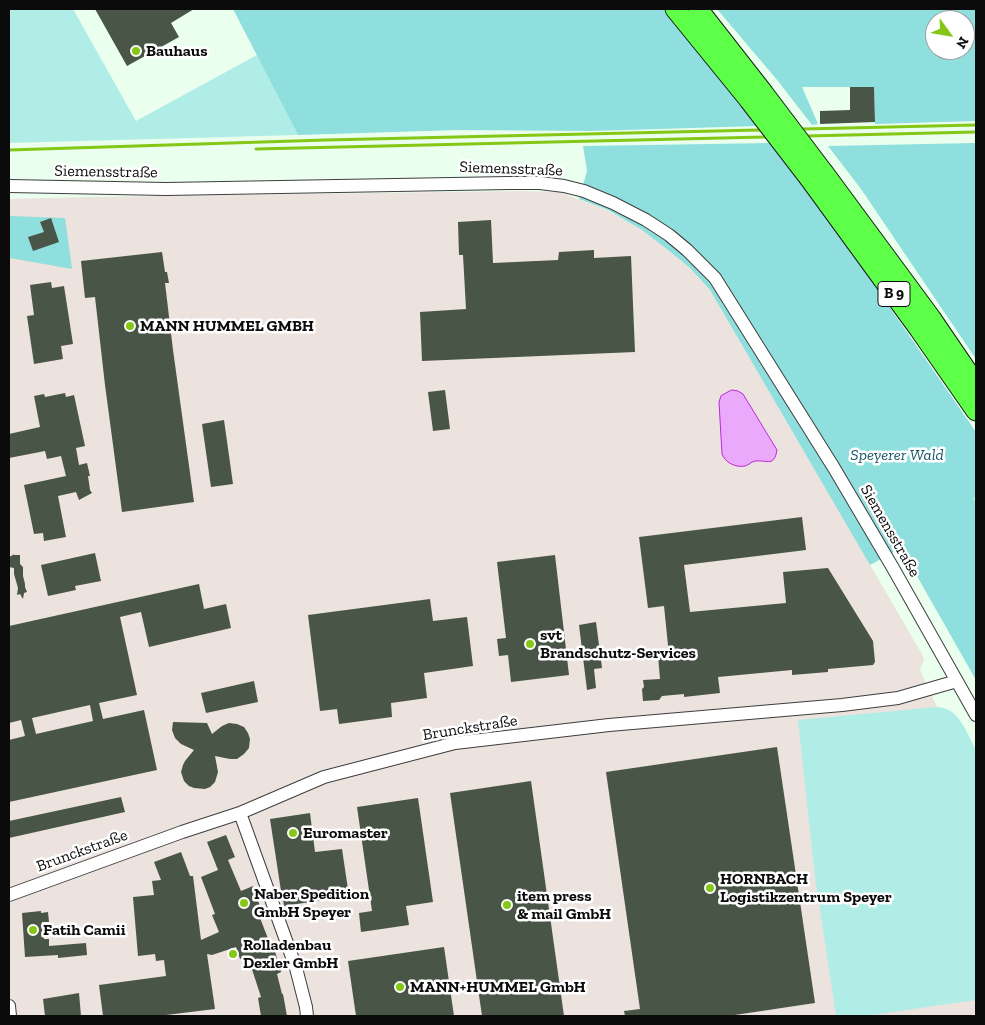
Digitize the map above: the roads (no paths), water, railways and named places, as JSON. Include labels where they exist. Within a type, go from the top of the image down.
[{"type":"highway","name":"B 9","points":[[676,9],[756,95]]},
{"type":"highway","name":"B 9","points":[[698,9],[756,95],[817,176],[931,318],[976,384]]},
{"type":"highway","name":"B 9","points":[[817,176],[976,411]]},
{"type":"street","name":"Siemensstraße","points":[[9,186],[166,189],[540,183],[584,191],[606,199],[646,220],[687,250],[715,278],[834,468],[976,715]]},
{"type":"street","name":"Brunckstraße","points":[[9,894],[240,813],[324,777],[455,744],[609,725],[842,705],[898,698],[957,681]]},
{"type":"street","points":[[240,813],[296,968],[307,1016]]},
{"type":"street","points":[[9,1006],[10,1016]]},
{"type":"railway","points":[[9,150],[326,140],[976,125]]},
{"type":"railway","points":[[256,149],[976,132]]},
{"type":"place","name":"Bauhaus","points":[[136,51]]},
{"type":"place","name":"MANN HUMMEL GMBH","points":[[130,326]]},
{"type":"place","name":"svt Brandschutz-Services","points":[[530,644]]},
{"type":"place","name":"Euromaster","points":[[293,833]]},
{"type":"place","name":"HORNBACH Logistikzentrum Speyer","points":[[710,888]]},
{"type":"place","name":"Naber Spedition GmbH Speyer","points":[[244,903]]},
{"type":"place","name":"item press & mail GmbH","points":[[507,905]]},
{"type":"place","name":"Fatih Camii","points":[[33,930]]},
{"type":"place","name":"Rolladenbau Dexler GmbH","points":[[233,954]]},
{"type":"place","name":"MANN+HUMMEL GmbH","points":[[400,987]]},
{"type":"park label","name":"Speyerer Wald","points":[[897,455]]}]
